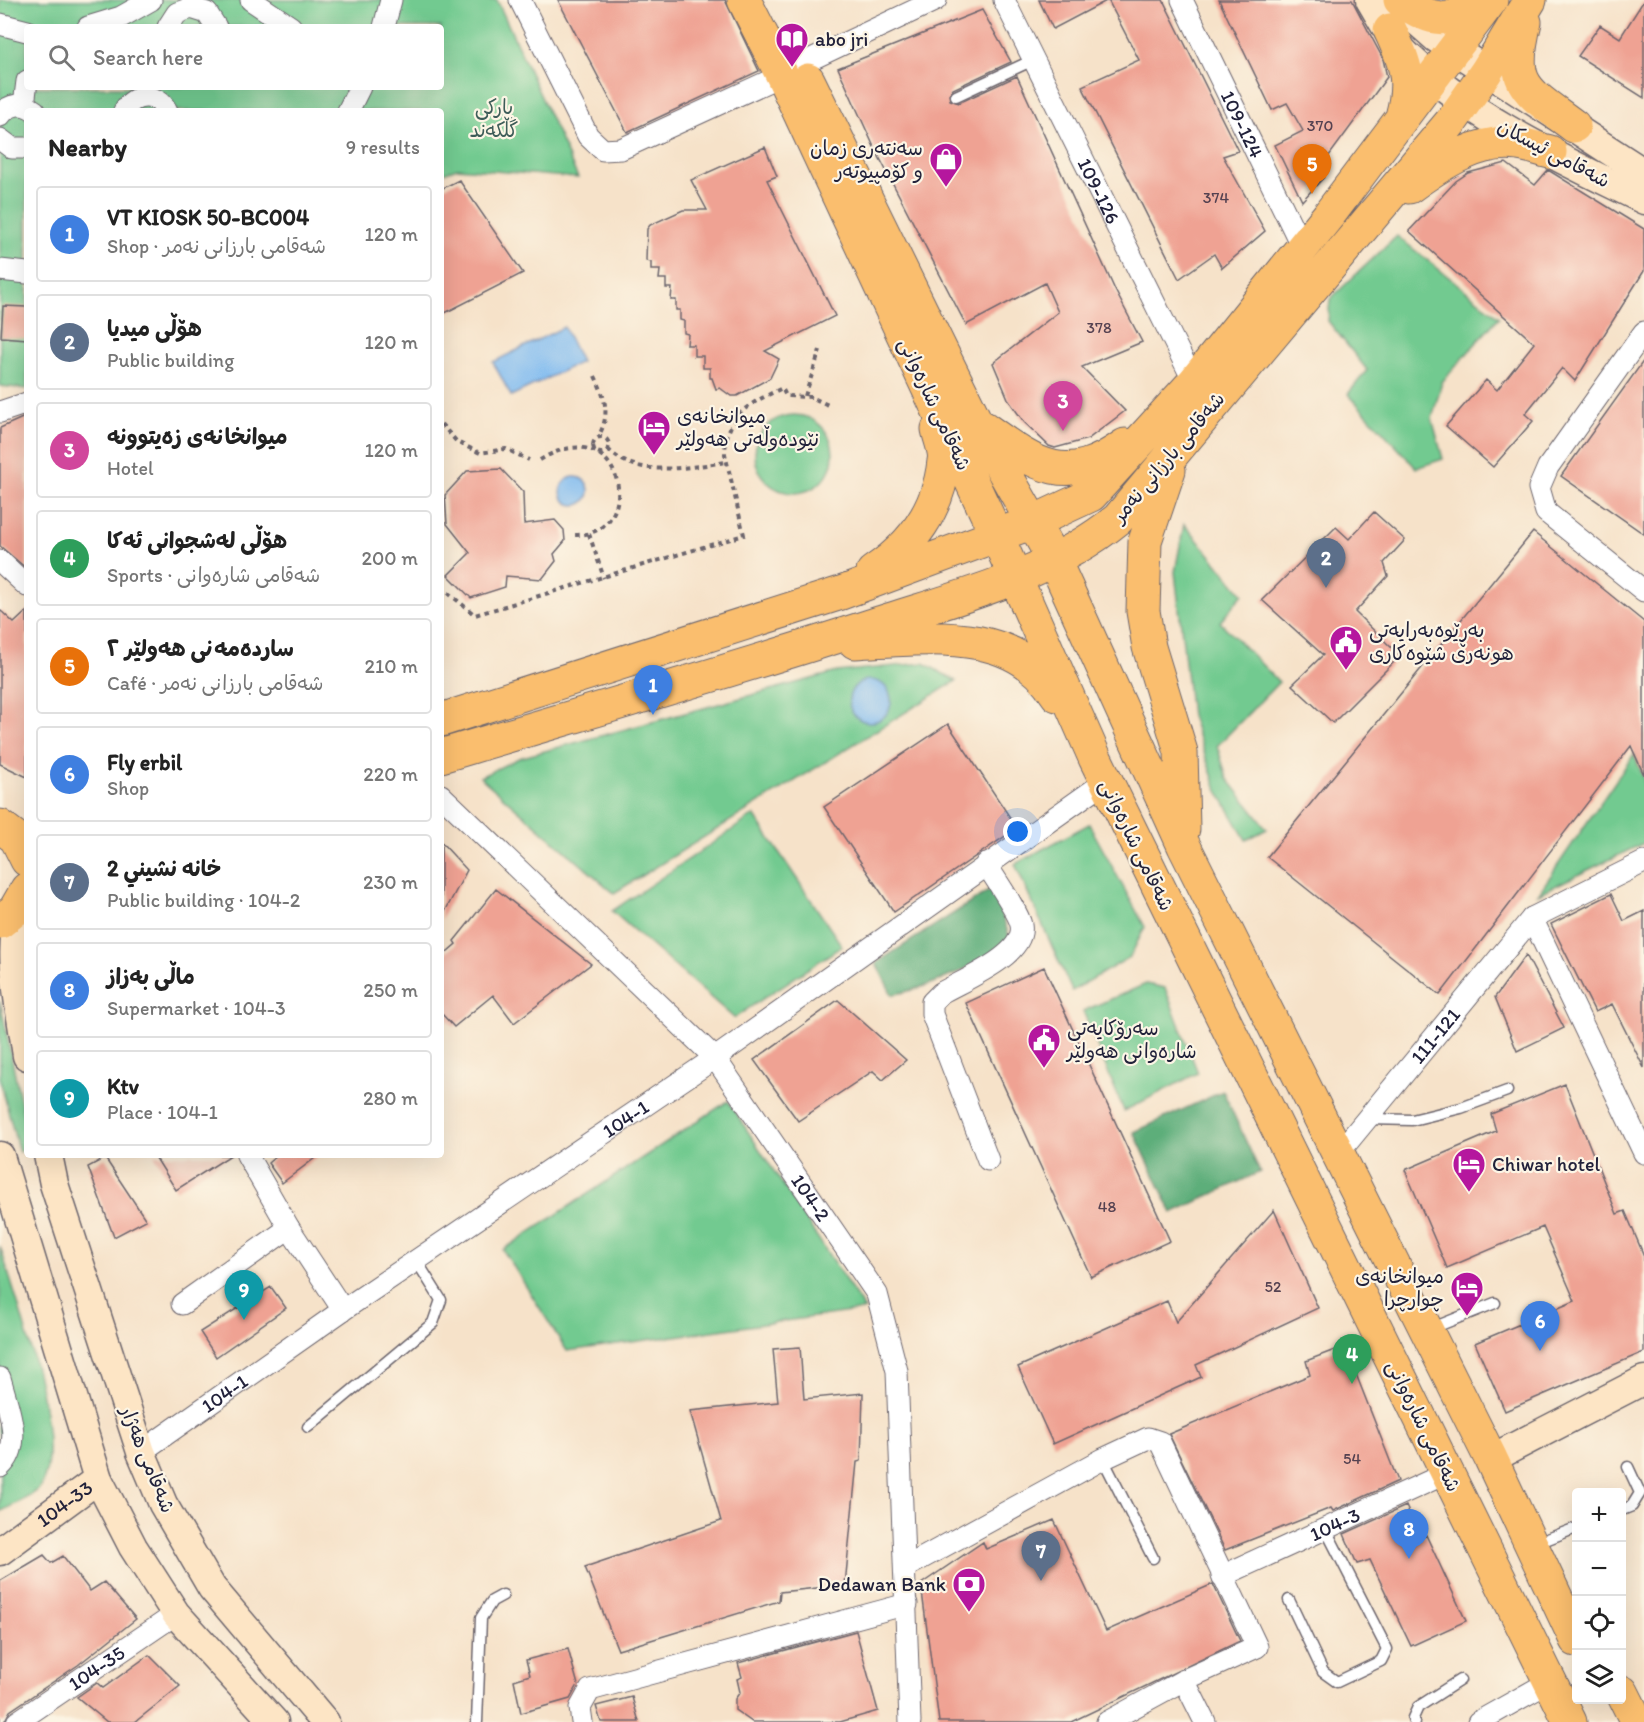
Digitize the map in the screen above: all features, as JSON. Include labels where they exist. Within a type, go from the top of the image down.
[{"type":"main road","name":"شەقامی شارەوانی","points":[[744,0],[791,70],[976,422],[1054,560],[1184,846],[1491,1459],[1572,1632]]},
{"type":"main road","name":"شەقامی شارەوانی","points":[[769,0],[791,70],[930,392],[1016,578],[1029,613],[1100,770],[1570,1722]]},
{"type":"main road","points":[[1370,0],[1395,10],[1442,20],[1456,15],[1478,0]]},
{"type":"main road","name":"شەقامی بارزانی نەمر","points":[[444,719],[841,593],[1033,522],[1092,495],[1172,429],[1371,215],[1465,103],[1472,61],[1491,0]]},
{"type":"main road","name":"شەقامی بارزانی نەمر","points":[[444,755],[811,645],[1016,578],[1096,536],[1118,519],[1172,429],[1194,382],[1434,78],[1472,61],[1530,0]]},
{"type":"main road","points":[[1530,0],[1517,65],[1520,78],[1534,96],[1574,126]]},
{"type":"main road","points":[[1395,10],[1409,80],[1402,119]]},
{"type":"main road","name":"شەقامی ئیسکان","points":[[1395,10],[1405,13],[1430,34],[1644,172]]},
{"type":"main road","name":"شەقامی ئیسکان","points":[[1395,10],[1407,56],[1465,103],[1550,152],[1644,200]]},
{"type":"main road","points":[[1371,215],[1454,157],[1488,145],[1518,144],[1550,152]]},
{"type":"main road","points":[[841,593],[896,556],[916,534],[930,511],[941,485],[945,460],[930,392]]},
{"type":"main road","points":[[976,422],[1039,463],[1068,470],[1093,465],[1172,429]]},
{"type":"main road","points":[[1172,429],[1162,486],[1145,541],[1142,573],[1143,611],[1149,647],[1181,752],[1184,846]]},
{"type":"main road","points":[[811,645],[947,638],[980,641],[1002,649],[1048,680],[1100,770]]},
{"type":"main road","points":[[11,823],[24,854]]},
{"type":"main road","points":[[18,905],[14,947],[24,1031]]},
{"type":"main road","points":[[0,1156],[98,1479],[133,1547],[176,1614],[274,1722]]},
{"type":"main road","name":"شەقامی هەژار","points":[[49,1158],[54,1184],[141,1452],[163,1504],[212,1588],[320,1720]]},
{"type":"main road","points":[[1491,1459],[1644,1380]]},
{"type":"main road","name":"104-33","points":[[0,1551],[98,1479]]},
{"type":"main road","name":"شەقامی شارەوانی","points":[[1533,1549],[1572,1613]]},
{"type":"main road","name":"شەقامی شارەوانی","points":[[1549,1682],[1565,1722]]},
{"type":"main road","points":[[1626,1700],[1637,1722]]},
{"type":"main road","points":[[1607,1704],[1616,1722]]},
{"type":"street","points":[[251,0],[287,24]]},
{"type":"street","points":[[385,24],[391,0]]},
{"type":"street","points":[[520,0],[588,136],[603,150],[621,149],[936,0]]},
{"type":"street","name":"109-126","points":[[1004,0],[1194,382]]},
{"type":"street","name":"109-124","points":[[1182,0],[1302,248]]},
{"type":"street","points":[[122,22],[147,3],[170,24],[184,9],[200,9],[214,13]]},
{"type":"street","points":[[0,24],[24,30]]},
{"type":"street","points":[[0,116],[9,107],[29,108],[28,90]]},
{"type":"street","points":[[350,108],[358,90]]},
{"type":"street","points":[[126,108],[143,92],[160,102],[165,108]]},
{"type":"street","points":[[0,139],[12,148],[24,148]]},
{"type":"street","points":[[0,270],[24,273]]},
{"type":"street","points":[[1644,332],[1548,467],[1539,488],[1546,512],[1644,591]]},
{"type":"street","points":[[0,412],[24,404]]},
{"type":"street","points":[[0,561],[24,583]]},
{"type":"street","name":"104-1","points":[[141,1452],[343,1310],[715,1058],[986,864],[1100,770]]},
{"type":"street","name":"104-2","points":[[444,798],[715,1058],[877,1294],[897,1371],[910,1722]]},
{"type":"street","points":[[1644,862],[1532,918],[1637,1119],[1644,1153]]},
{"type":"street","points":[[986,864],[1021,925],[1019,944],[1008,955],[941,993],[932,1002],[932,1014],[988,1160]]},
{"type":"street","name":"111-121","points":[[1338,1154],[1532,918]]},
{"type":"street","points":[[249,1158],[289,1228],[343,1310]]},
{"type":"street","points":[[182,1304],[289,1228]]},
{"type":"street","points":[[0,1378],[13,1438],[11,1452],[0,1467]]},
{"type":"street","points":[[906,1567],[1103,1459],[1148,1438],[1160,1442],[1257,1647],[1184,1680],[1107,1722]]},
{"type":"street","name":"104-3","points":[[1222,1576],[1447,1473]]},
{"type":"street","points":[[582,1722],[580,1708],[590,1690],[907,1604]]},
{"type":"street","name":"104-35","points":[[17,1722],[176,1614]]},
{"type":"street","points":[[1184,1680],[1205,1722]]},
{"type":"street","points":[[1478,1722],[1549,1682]]},
{"type":"lane","points":[[956,96],[1033,60]]},
{"type":"lane","points":[[1368,1119],[1412,1120],[1461,1108],[1507,1091]]},
{"type":"lane","points":[[308,1427],[433,1323],[441,1299],[416,1260]]},
{"type":"lane","points":[[1427,1330],[1495,1303]]},
{"type":"lane","points":[[1103,1459],[1153,1558]]},
{"type":"lane","points":[[1626,1508],[1632,1506],[1640,1492],[1628,1467]]},
{"type":"lane","points":[[1288,1600],[1323,1672],[1337,1682],[1381,1661],[1385,1656],[1387,1649],[1325,1528]]},
{"type":"lane","points":[[1533,1549],[1572,1530]]},
{"type":"lane","points":[[477,1722],[481,1618],[492,1601],[503,1595]]},
{"type":"lane","points":[[1414,1722],[1413,1718],[1418,1707],[1461,1680]]},
{"type":"path","points":[[805,396],[820,350]]},
{"type":"path","points":[[574,536],[589,534],[606,523],[619,500],[618,478],[611,465],[596,451],[593,443],[605,422],[606,406],[595,376]]},
{"type":"path","points":[[444,589],[475,615],[744,535],[726,462],[725,442],[729,431],[744,408],[782,388],[786,396],[805,396],[828,405]]},
{"type":"path","points":[[444,427],[457,442],[480,453],[506,449],[529,460]]},
{"type":"path","points":[[598,437],[607,439],[608,449],[628,463],[651,467],[679,467],[726,462]]},
{"type":"path","points":[[540,460],[560,449],[575,446],[604,452],[608,449]]},
{"type":"path","points":[[589,534],[604,578]]},
{"type":"green space","name":"پارکی گڵکەند","points":[[0,0],[497,0],[578,178],[457,168],[444,173],[444,108],[24,108],[24,389],[0,386]]},
{"type":"green space","points":[[1397,236],[1499,317],[1442,382],[1432,418],[1443,459],[1416,468],[1348,394],[1367,370],[1328,321],[1330,299]]},
{"type":"green space","points":[[786,415],[802,415],[816,421],[827,432],[833,446],[833,462],[827,476],[816,487],[802,493],[786,493],[772,487],[761,476],[755,462],[755,446],[761,432],[772,421]]},
{"type":"green space","points":[[1184,524],[1243,594],[1220,622],[1279,682],[1217,746],[1227,778],[1267,829],[1246,840],[1217,789],[1191,716],[1175,572]]},
{"type":"green space","points":[[924,663],[956,681],[614,893],[480,777],[519,758],[837,672]]},
{"type":"green space","points":[[1634,754],[1644,779],[1644,843],[1538,894]]},
{"type":"green space","points":[[754,815],[842,946],[734,1018],[612,911]]},
{"type":"green space","points":[[1089,824],[1145,927],[1130,957],[1072,991],[1015,864]]},
{"type":"green space","points":[[993,888],[1010,938],[984,958],[955,974],[940,981],[892,995],[876,963]]},
{"type":"green space","points":[[1146,984],[1165,988],[1198,1073],[1124,1111],[1083,1011]]},
{"type":"green space","points":[[0,1001],[24,1118],[24,1150],[19,1152],[0,1080]]},
{"type":"green space","points":[[1223,1091],[1260,1172],[1172,1213],[1134,1132]]},
{"type":"green space","points":[[728,1101],[865,1310],[567,1351],[503,1250]]},
{"type":"green space","points":[[0,1246],[27,1333],[44,1406],[48,1440],[47,1468],[39,1488],[36,1492],[0,1512]]},
{"type":"water","points":[[564,327],[581,362],[511,396],[493,362]]},
{"type":"water","points":[[575,477],[585,481],[589,491],[585,501],[575,505],[565,501],[561,491],[565,481]]},
{"type":"water","points":[[870,680],[885,686],[891,701],[885,716],[870,722],[855,716],[849,701],[855,686]]},
{"type":"building","points":[[558,0],[725,0],[759,71],[627,132]]},
{"type":"building","points":[[1039,0],[1108,0],[1053,29]]},
{"type":"building","points":[[1108,0],[1163,0],[1238,151],[1223,156],[1265,231],[1222,268],[1214,254],[1179,279],[1082,86],[1139,60]]},
{"type":"building","points":[[1219,0],[1352,0],[1383,59],[1387,77],[1320,168],[1324,177],[1302,201],[1275,145],[1303,131],[1287,103],[1272,110]]},
{"type":"building","points":[[1644,0],[1644,98],[1578,56],[1600,25],[1620,38]]},
{"type":"building","points":[[982,10],[1011,62],[953,89],[949,95],[950,100],[959,103],[1017,76],[1115,290],[1142,342],[1082,367],[1125,411],[1088,439],[1055,448],[1049,446],[1024,422],[1009,401],[993,363],[1058,312],[1045,283],[966,325],[874,147],[838,68]]},
{"type":"building","points":[[765,147],[777,176],[767,180],[835,316],[765,351],[779,359],[770,378],[737,396],[731,396],[720,388],[716,389],[710,378],[710,368],[703,368],[703,356],[694,356],[694,345],[687,345],[688,334],[684,333],[684,321],[680,320],[680,310],[676,310],[676,300],[671,300],[672,288],[666,288],[666,279],[659,279],[660,270],[651,270],[651,262],[646,261],[647,229],[650,225],[683,210],[707,210],[691,180]]},
{"type":"building","points":[[1506,163],[1535,185],[1548,170],[1644,229],[1644,271],[1575,381],[1562,368],[1525,414],[1533,421],[1493,467],[1446,426],[1486,380],[1497,390],[1534,343],[1409,231],[1456,181],[1468,173]]},
{"type":"building","points":[[459,180],[523,273],[444,313],[444,188]]},
{"type":"building","points":[[3,306],[24,307],[24,339],[1,337]]},
{"type":"building","points":[[1644,360],[1644,534],[1561,476]]},
{"type":"building","points":[[24,417],[24,566],[0,546],[0,428]]},
{"type":"building","points":[[501,469],[523,492],[524,524],[555,520],[564,530],[565,541],[554,554],[556,561],[542,579],[506,576],[505,587],[471,598],[448,575],[470,553],[447,524],[445,495],[467,471]]},
{"type":"building","points":[[1374,512],[1405,540],[1384,563],[1388,576],[1355,612],[1400,656],[1333,723],[1292,685],[1323,655],[1262,600],[1336,527],[1349,539]]},
{"type":"building","points":[[1533,532],[1644,622],[1644,775],[1631,746],[1440,995],[1267,857]]},
{"type":"building","points":[[0,610],[14,623],[24,614],[24,776],[0,764]]},
{"type":"building","points":[[948,724],[1017,828],[894,912],[824,807]]},
{"type":"building","points":[[444,845],[467,870],[444,913]]},
{"type":"building","points":[[496,889],[591,964],[514,1023],[493,995],[454,1027],[444,1016],[444,954],[456,944],[454,941]]},
{"type":"building","points":[[1611,894],[1624,921],[1644,911],[1644,1068],[1612,1004],[1595,1012],[1551,924]]},
{"type":"building","points":[[1526,955],[1564,1028],[1517,1051],[1495,997]]},
{"type":"building","points":[[1044,967],[1170,1241],[1091,1277],[966,1003]]},
{"type":"building","points":[[838,1000],[906,1060],[883,1080],[873,1071],[798,1121],[754,1060]]},
{"type":"building","points":[[1565,1084],[1617,1214],[1625,1211],[1644,1256],[1644,1352],[1505,1411],[1475,1343],[1575,1301],[1543,1227],[1447,1268],[1405,1170],[1496,1131],[1491,1114]]},
{"type":"building","points":[[105,1158],[146,1220],[114,1237],[88,1167]]},
{"type":"building","points":[[156,1158],[226,1158],[176,1190]]},
{"type":"building","points":[[274,1158],[315,1158],[282,1183],[268,1163]]},
{"type":"building","points":[[1274,1210],[1318,1308],[1196,1365],[1201,1377],[1053,1444],[1018,1367],[1167,1301],[1176,1322]]},
{"type":"building","points":[[271,1287],[286,1308],[216,1357],[200,1332]]},
{"type":"building","points":[[1345,1346],[1398,1481],[1333,1511],[1331,1508],[1225,1550],[1169,1434],[1310,1375],[1306,1361]]},
{"type":"building","points":[[800,1347],[804,1399],[863,1393],[861,1461],[857,1462],[845,1585],[780,1592],[779,1601],[618,1650],[585,1567],[721,1521],[690,1411],[778,1402],[773,1349]]},
{"type":"building","points":[[1406,1506],[1420,1538],[1426,1535],[1466,1621],[1411,1646],[1370,1560],[1357,1564],[1344,1534]]},
{"type":"building","points":[[1054,1520],[1106,1631],[1213,1584],[1240,1641],[1071,1722],[939,1722],[921,1584],[983,1542],[986,1549]]},
{"type":"building","points":[[44,1555],[51,1563],[63,1556],[90,1591],[104,1582],[136,1619],[78,1665],[10,1711],[4,1722],[0,1722],[0,1581]]},
{"type":"building","points":[[856,1631],[878,1711],[840,1722],[752,1722],[735,1710],[735,1699],[740,1692],[737,1679],[742,1677],[738,1663]]},
{"type":"building","points":[[568,1649],[578,1685],[570,1699],[521,1713],[514,1680],[530,1675],[526,1660]]},
{"type":"building","points":[[149,1655],[180,1686],[135,1722],[107,1722],[77,1697],[97,1683],[103,1688]]},
{"type":"building","points":[[632,1697],[639,1722],[601,1722],[596,1706]]},
{"type":"place","name":"abo jri","points":[[792,68]]},
{"type":"place","name":"سەنتەری زمان و کۆمپیوتەر","points":[[946,188]]},
{"type":"place","name":"ساردەمەنی هەولێر ٢","points":[[1312,194]]},
{"type":"place","name":"میوانخانەی زەیتوونە","points":[[1063,431]]},
{"type":"place","name":"میوانخانەی نێودەوڵەتی هەولێر","points":[[654,456]]},
{"type":"place","name":"هۆڵی میدیا","points":[[1326,588]]},
{"type":"place","name":"بەڕێوەبەرایەتی هونەری شێوەکاری","points":[[1346,671]]},
{"type":"place","name":"VT KIOSK 50-BC004","points":[[653,715]]},
{"type":"place","name":"سەرۆکایەتی شارەوانی هەولێر","points":[[1044,1069]]},
{"type":"place","name":"Chiwar hotel","points":[[1469,1193]]},
{"type":"place","name":"میوانخانەی چوارچرا","points":[[1467,1317]]},
{"type":"place","name":"Ktv","points":[[244,1320]]},
{"type":"place","name":"Fly erbil","points":[[1540,1351]]},
{"type":"place","name":"هۆڵی لەشجوانی ئەکا","points":[[1352,1384]]},
{"type":"place","name":"ماڵی بەزاز","points":[[1409,1559]]},
{"type":"place","name":"خانه نشيني 2","points":[[1041,1581]]},
{"type":"place","name":"Dedawan Bank","points":[[969,1613]]}]
